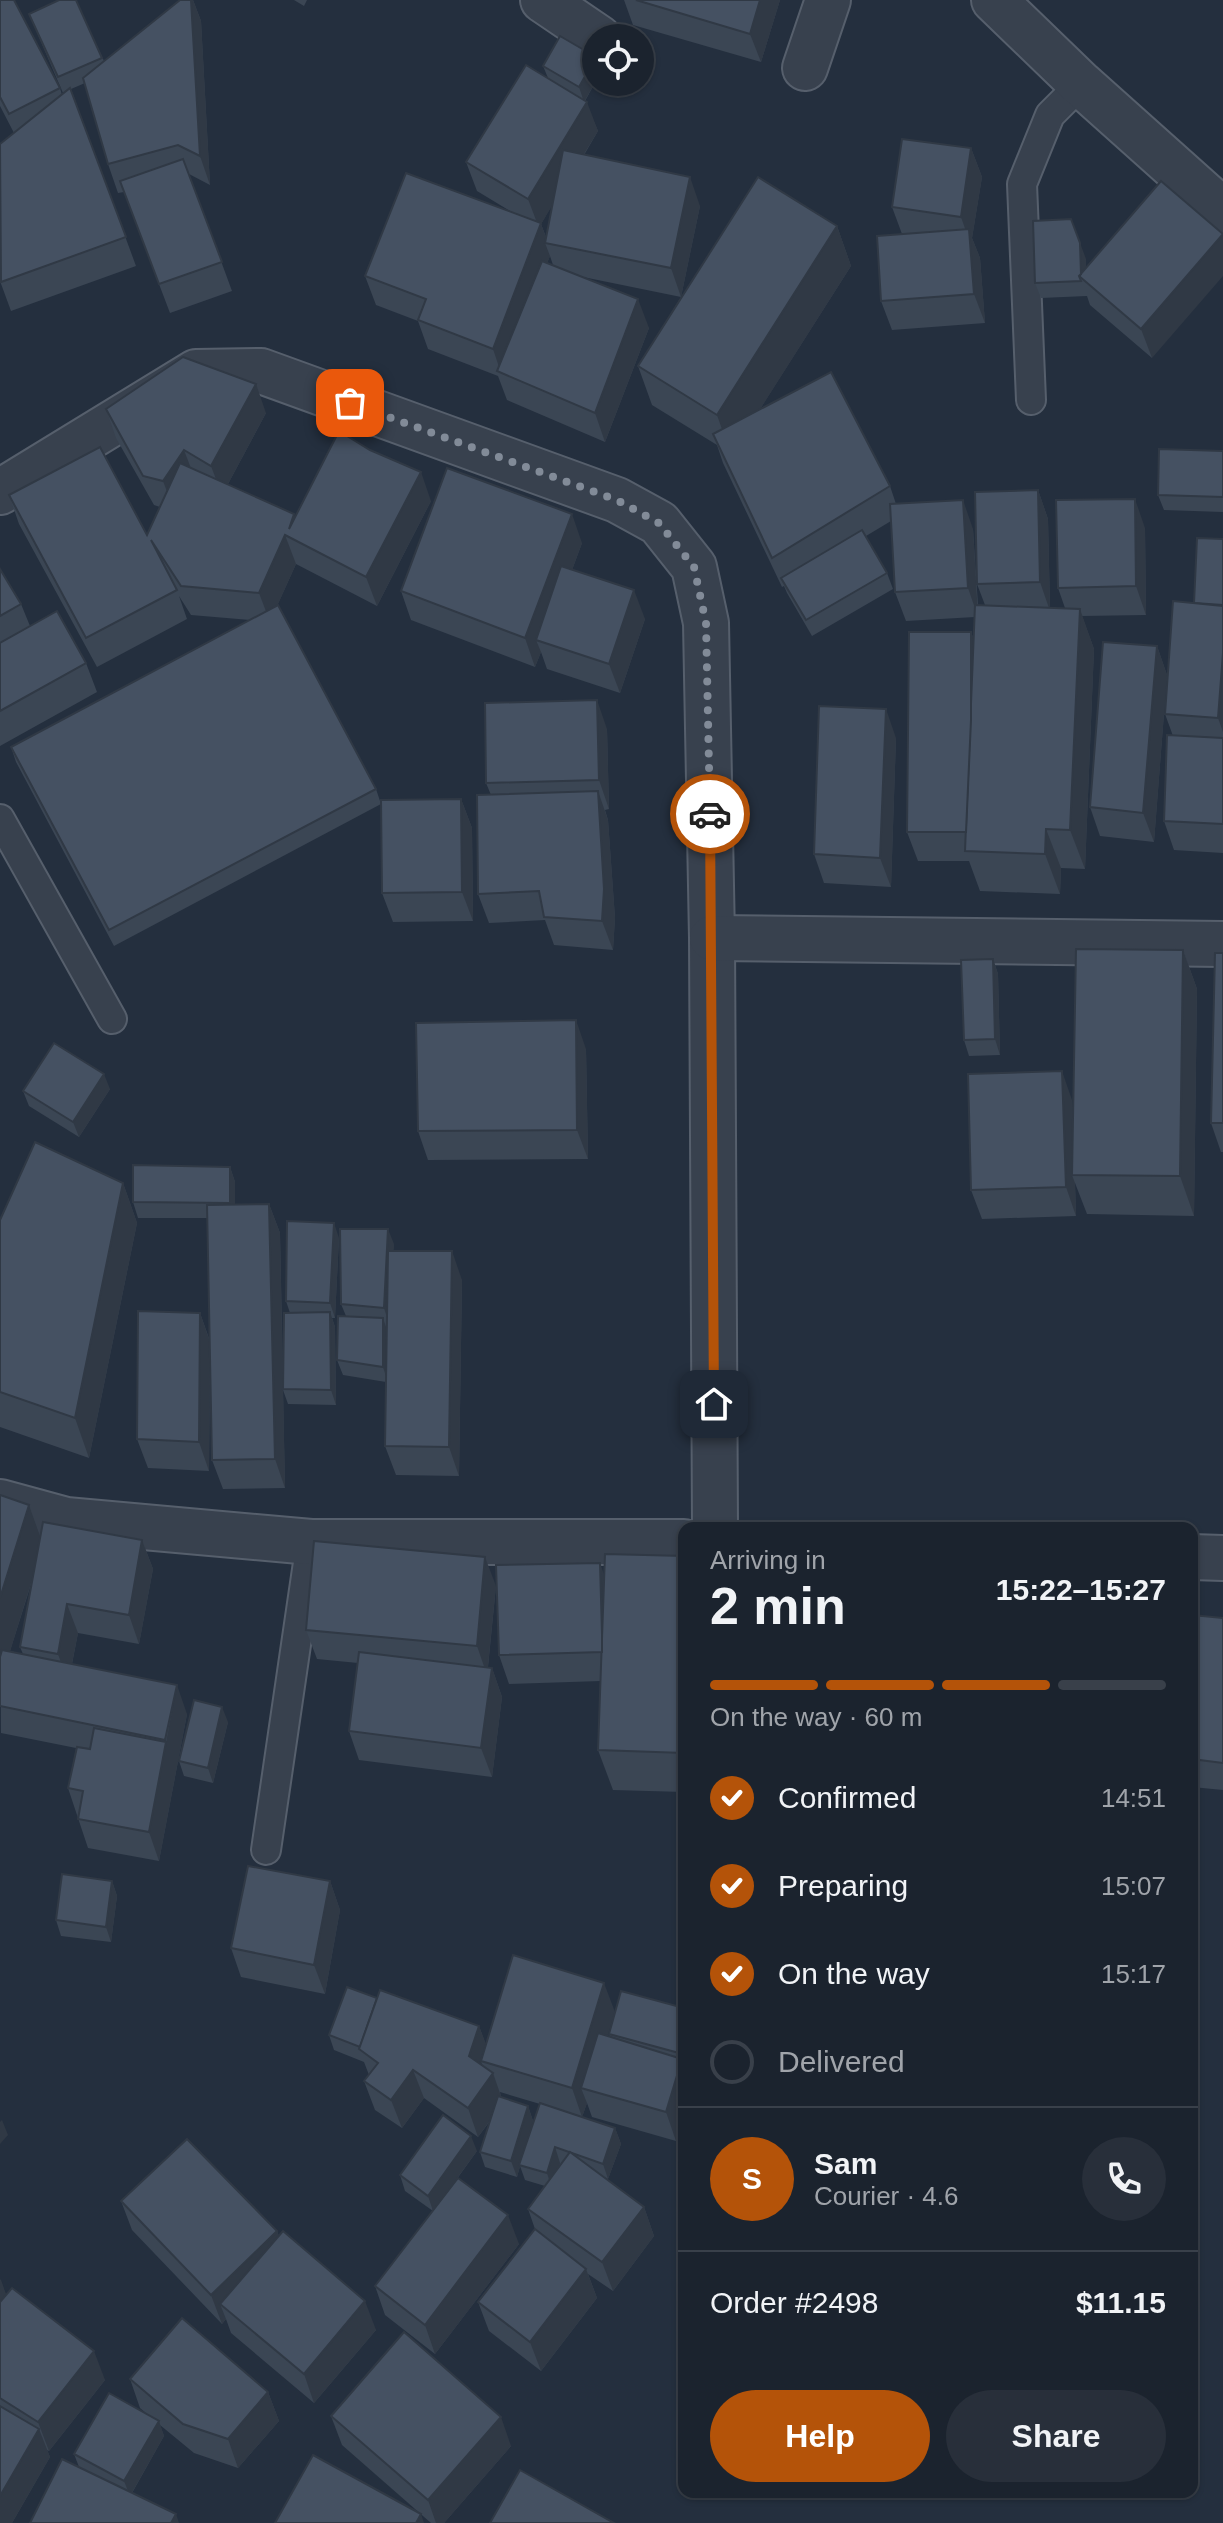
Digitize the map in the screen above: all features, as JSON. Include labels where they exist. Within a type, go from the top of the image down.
[{"type":"street","points":[[543,0],[582,26]]},
{"type":"street","points":[[805,68],[828,0]]},
{"type":"street","points":[[994,0],[1081,84],[1223,211]]},
{"type":"street","points":[[0,492],[196,372],[261,371],[617,500],[659,523],[694,567],[706,623],[712,938],[715,1522]]},
{"type":"street","points":[[712,938],[1223,944]]},
{"type":"street","points":[[0,1502],[66,1520],[311,1542],[678,1542]]},
{"type":"street","points":[[1198,1557],[1223,1558]]},
{"type":"lane","points":[[1031,400],[1022,184],[1050,115],[1081,84]]},
{"type":"lane","points":[[0,819],[112,1019]]},
{"type":"lane","points":[[266,1850],[311,1542]]},
{"type":"building","points":[[0,0],[14,0],[60,88],[9,114],[0,97]]},
{"type":"building","points":[[59,0],[76,0],[102,58],[58,77],[29,14]]},
{"type":"building","points":[[180,0],[191,0],[200,156],[178,145],[108,164],[83,78]]},
{"type":"building","points":[[636,0],[760,0],[750,34]]},
{"type":"building","points":[[560,36],[582,49],[582,82],[579,87],[543,66]]},
{"type":"building","points":[[526,65],[587,102],[528,199],[466,162]]},
{"type":"building","points":[[70,88],[126,237],[1,282],[0,144]]},
{"type":"building","points":[[902,139],[971,148],[961,217],[892,207]]},
{"type":"building","points":[[563,150],[690,177],[671,268],[545,243]]},
{"type":"building","points":[[183,159],[222,262],[159,284],[120,181]]},
{"type":"building","points":[[406,173],[541,223],[493,349],[418,320],[426,299],[365,276]]},
{"type":"building","points":[[758,177],[837,226],[717,415],[638,366]]},
{"type":"building","points":[[1161,181],[1223,234],[1141,329],[1079,276]]},
{"type":"building","points":[[1071,219],[1080,243],[1081,281],[1035,283],[1033,221]]},
{"type":"building","points":[[969,229],[974,294],[881,301],[877,236]]},
{"type":"building","points":[[542,261],[638,299],[595,413],[497,371]]},
{"type":"building","points":[[183,357],[256,384],[211,466],[184,450],[163,481],[143,476],[106,409]]},
{"type":"building","points":[[831,372],[890,486],[772,558],[713,434]]},
{"type":"building","points":[[339,431],[370,450],[421,472],[366,577],[285,535],[259,593],[181,586],[151,540],[177,590],[86,638],[9,495],[100,447],[147,535],[180,463],[294,514],[289,529]]},
{"type":"building","points":[[1159,449],[1223,451],[1223,497],[1158,495]]},
{"type":"building","points":[[447,468],[572,514],[525,638],[401,591]]},
{"type":"building","points":[[1038,490],[1040,582],[977,584],[975,492]]},
{"type":"building","points":[[1135,499],[1136,586],[1058,588],[1056,500]]},
{"type":"building","points":[[963,500],[968,588],[895,592],[890,504]]},
{"type":"building","points":[[862,530],[887,573],[806,620],[781,578]]},
{"type":"building","points":[[1197,538],[1223,539],[1223,605],[1194,603]]},
{"type":"building","points":[[561,566],[634,590],[609,664],[536,640]]},
{"type":"building","points":[[0,569],[21,604],[0,616]]},
{"type":"building","points":[[1173,601],[1223,606],[1218,718],[1165,714]]},
{"type":"building","points":[[278,605],[376,789],[109,930],[11,747]]},
{"type":"building","points":[[975,605],[1080,609],[1070,830],[1046,829],[1045,854],[965,851]]},
{"type":"building","points":[[57,611],[86,663],[0,711],[0,643]]},
{"type":"building","points":[[909,632],[971,632],[966,832],[907,832]]},
{"type":"building","points":[[1103,642],[1157,646],[1143,813],[1090,807]]},
{"type":"building","points":[[597,700],[599,780],[486,783],[485,703]]},
{"type":"building","points":[[819,706],[886,709],[880,858],[814,854]]},
{"type":"building","points":[[1167,735],[1223,738],[1223,824],[1164,821]]},
{"type":"building","points":[[598,791],[604,889],[602,921],[544,917],[539,891],[478,894],[477,795]]},
{"type":"building","points":[[461,799],[462,892],[382,893],[381,800]]},
{"type":"building","points":[[1076,949],[1183,950],[1180,1176],[1072,1175]]},
{"type":"building","points":[[1215,953],[1223,953],[1223,1123],[1211,1123]]},
{"type":"building","points":[[993,959],[995,1039],[964,1040],[961,960]]},
{"type":"building","points":[[576,1020],[577,1130],[418,1131],[416,1023]]},
{"type":"building","points":[[54,1043],[104,1074],[73,1122],[23,1091]]},
{"type":"building","points":[[1062,1071],[1066,1187],[971,1190],[968,1074]]},
{"type":"building","points":[[35,1142],[123,1183],[75,1418],[0,1392],[0,1220]]},
{"type":"building","points":[[133,1165],[230,1167],[230,1203],[133,1202]]},
{"type":"building","points":[[269,1204],[275,1459],[212,1460],[207,1205]]},
{"type":"building","points":[[287,1221],[334,1223],[330,1303],[286,1301]]},
{"type":"building","points":[[340,1229],[388,1229],[384,1308],[341,1304]]},
{"type":"building","points":[[388,1251],[452,1251],[449,1447],[385,1446]]},
{"type":"building","points":[[138,1311],[200,1313],[199,1442],[137,1439]]},
{"type":"building","points":[[330,1312],[331,1390],[283,1389],[284,1313]]},
{"type":"building","points":[[338,1316],[383,1318],[383,1367],[337,1360]]},
{"type":"building","points":[[0,1495],[29,1505],[0,1598]]},
{"type":"building","points":[[43,1522],[142,1540],[129,1615],[67,1604],[58,1654],[20,1647]]},
{"type":"building","points":[[314,1541],[485,1557],[477,1646],[306,1630]]},
{"type":"building","points":[[605,1554],[678,1556],[678,1753],[598,1750]]},
{"type":"building","points":[[600,1563],[602,1652],[499,1655],[496,1565]]},
{"type":"building","points":[[1198,1616],[1223,1618],[1223,1763],[1198,1760]]},
{"type":"building","points":[[2,1650],[177,1685],[165,1740],[0,1706]]},
{"type":"building","points":[[359,1652],[492,1668],[481,1748],[349,1731]]},
{"type":"building","points":[[194,1700],[222,1707],[208,1768],[179,1761]]},
{"type":"building","points":[[94,1728],[166,1742],[149,1832],[78,1819],[83,1791],[68,1788],[77,1747],[90,1749]]},
{"type":"building","points":[[248,1866],[330,1881],[314,1965],[231,1948]]},
{"type":"building","points":[[62,1874],[112,1881],[106,1927],[56,1920]]},
{"type":"building","points":[[513,1955],[604,1983],[572,2088],[481,2061]]},
{"type":"building","points":[[347,1987],[377,1998],[360,2047],[329,2035]]},
{"type":"building","points":[[380,1990],[479,2026],[469,2056],[493,2073],[468,2108],[413,2070],[391,2100],[364,2081],[378,2063],[359,2049]]},
{"type":"building","points":[[621,1991],[678,2006],[678,2053],[609,2034]]},
{"type":"building","points":[[598,2033],[678,2058],[678,2072],[666,2112],[581,2088]]},
{"type":"building","points":[[498,2096],[528,2106],[511,2161],[480,2152]]},
{"type":"building","points":[[540,2103],[615,2128],[603,2164],[555,2147],[547,2173],[519,2165]]},
{"type":"building","points":[[443,2115],[471,2136],[428,2196],[400,2175]]},
{"type":"building","points":[[187,2139],[277,2231],[211,2295],[121,2201]]},
{"type":"building","points":[[570,2152],[644,2207],[602,2262],[528,2209]]},
{"type":"building","points":[[458,2178],[508,2215],[425,2325],[375,2286]]},
{"type":"building","points":[[535,2229],[586,2269],[530,2342],[478,2302]]},
{"type":"building","points":[[283,2231],[365,2301],[304,2374],[220,2304]]},
{"type":"building","points":[[12,2288],[94,2351],[38,2422],[0,2398],[0,2302]]},
{"type":"building","points":[[182,2318],[268,2392],[228,2439],[183,2424],[130,2379]]},
{"type":"building","points":[[404,2332],[501,2417],[428,2500],[331,2416]]},
{"type":"building","points":[[109,2393],[159,2421],[124,2481],[74,2454]]},
{"type":"building","points":[[0,2406],[39,2429],[0,2496]]},
{"type":"building","points":[[313,2455],[421,2514],[416,2523],[275,2523]]},
{"type":"building","points":[[62,2459],[176,2514],[171,2523],[30,2523]]},
{"type":"building","points":[[520,2470],[614,2523],[490,2523]]},
{"type":"way so far","points":[[350,403],[617,500],[659,523],[694,567],[706,623],[710,814]]},
{"type":"route","points":[[710,814],[714,1404]]}]
